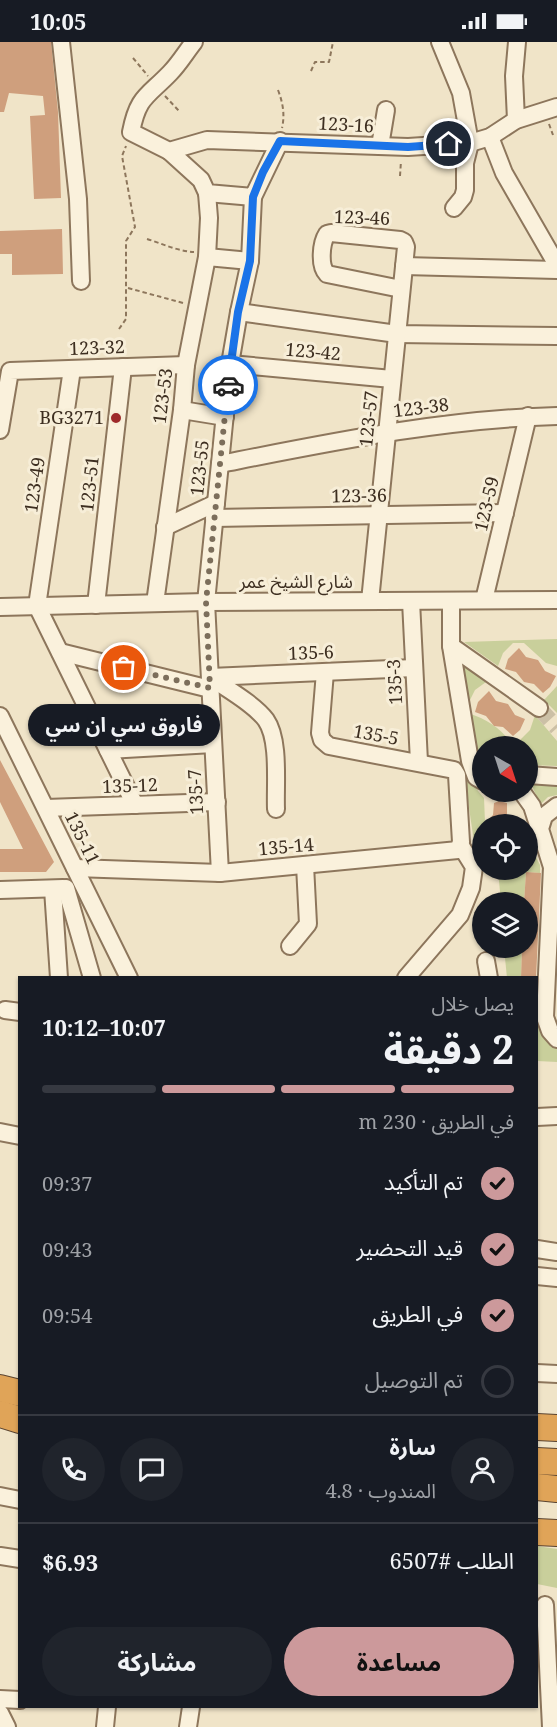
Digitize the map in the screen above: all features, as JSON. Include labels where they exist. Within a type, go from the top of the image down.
[{"type":"highway","points":[[0,1414],[18,1419]]},
{"type":"highway","points":[[538,1427],[557,1428]]},
{"type":"highway","points":[[538,1461],[557,1462]]},
{"type":"highway","points":[[538,1487],[557,1489]]},
{"type":"highway","points":[[538,1532],[557,1533]]},
{"type":"street","points":[[61,42],[78,199],[81,281]]},
{"type":"street","points":[[194,42],[172,72],[141,101],[136,110],[131,132],[169,151],[201,180],[207,193],[253,197]]},
{"type":"street","points":[[440,42],[461,93],[470,143],[465,163],[465,190],[463,197],[454,208]]},
{"type":"street","points":[[516,120],[514,76],[517,42]]},
{"type":"street","name":"123-16","points":[[169,151],[207,140],[408,147],[470,143],[490,137],[516,120],[557,107]]},
{"type":"street","points":[[380,146],[386,110]]},
{"type":"street","points":[[490,137],[504,173],[550,238],[557,265]]},
{"type":"street","name":"123-55","points":[[206,602],[230,364],[238,312],[250,261],[253,197],[263,172],[280,141]]},
{"type":"street","name":"123-53","points":[[155,603],[182,410],[186,364],[207,257],[207,193]]},
{"type":"street","name":"123-46","points":[[401,288],[327,274],[323,271],[322,266],[324,239],[327,234],[404,242]]},
{"type":"street","name":"123-57","points":[[370,601],[404,266],[404,242]]},
{"type":"street","points":[[207,257],[250,261]]},
{"type":"street","points":[[404,266],[557,270]]},
{"type":"street","points":[[238,312],[397,334],[557,336]]},
{"type":"street","name":"123-32","points":[[2,405],[10,371],[186,364]]},
{"type":"street","name":"123-42","points":[[230,364],[392,379]]},
{"type":"street","name":"123-51","points":[[96,605],[123,367]]},
{"type":"street","name":"123-49","points":[[38,606],[72,369]]},
{"type":"street","points":[[0,430],[2,405]]},
{"type":"street","points":[[182,410],[225,417]]},
{"type":"street","name":"123-38","points":[[220,464],[387,431],[528,416],[557,416]]},
{"type":"street","name":"123-59","points":[[484,600],[528,416]]},
{"type":"street","points":[[165,527],[215,510]]},
{"type":"street","name":"123-36","points":[[215,510],[378,516],[505,513]]},
{"type":"street","name":"شارع الشيخ عمر","points":[[0,607],[206,602],[557,600]]},
{"type":"street","name":"135-3","points":[[411,601],[418,762]]},
{"type":"street","points":[[451,601],[451,646],[472,747]]},
{"type":"street","name":"135-7","points":[[206,602],[220,873]]},
{"type":"street","points":[[38,606],[135,805]]},
{"type":"street","points":[[451,646],[539,708]]},
{"type":"street","points":[[60,652],[210,683],[245,702],[266,720],[272,732],[275,748],[276,809]]},
{"type":"street","name":"135-6","points":[[210,683],[325,672],[414,669]]},
{"type":"street","name":"135-5","points":[[325,672],[320,733],[322,740],[329,746],[454,770],[457,775],[461,846]]},
{"type":"street","name":"135-11","points":[[0,716],[128,976]]},
{"type":"street","points":[[108,750],[213,744]]},
{"type":"street","points":[[538,776],[557,777]]},
{"type":"street","name":"135-12","points":[[46,808],[216,802]]},
{"type":"street","points":[[529,802],[540,831]]},
{"type":"street","points":[[557,806],[544,816],[540,829],[552,867],[544,1012],[547,1025],[557,1039]]},
{"type":"street","points":[[408,976],[460,915],[471,888],[474,867],[461,846]]},
{"type":"street","name":"135-14","points":[[75,868],[220,873],[456,851],[461,846]]},
{"type":"street","points":[[290,946],[309,924],[305,865]]},
{"type":"street","points":[[0,890],[85,888]]},
{"type":"street","points":[[59,976],[60,889]]},
{"type":"street","points":[[60,889],[91,976]]},
{"type":"street","points":[[538,1117],[557,1116]]},
{"type":"street","points":[[0,1132],[18,1136]]},
{"type":"street","points":[[538,1249],[557,1252]]},
{"type":"street","points":[[538,1276],[557,1278]]},
{"type":"street","points":[[538,1373],[557,1374]]},
{"type":"street","points":[[0,1496],[18,1500]]},
{"type":"street","points":[[0,1556],[18,1559]]},
{"type":"street","points":[[546,1606],[551,1727]]},
{"type":"street","points":[[0,1699],[18,1700]]},
{"type":"street","points":[[105,1727],[107,1708]]},
{"type":"street","points":[[188,1727],[191,1708]]},
{"type":"street","points":[[0,1713],[7,1727]]},
{"type":"path","points":[[311,71],[315,62],[329,62],[333,42]]},
{"type":"path","points":[[278,90],[284,119],[280,141]]},
{"type":"path","points":[[119,329],[126,319],[126,241],[135,227],[122,156],[131,132]]},
{"type":"path","points":[[147,239],[179,251],[203,253],[207,257]]},
{"type":"path","points":[[127,288],[197,307]]},
{"type":"green space","points":[[557,639],[557,666],[546,663],[524,643],[513,643],[503,653],[498,666],[464,642]]},
{"type":"green space","points":[[460,663],[486,682],[475,690],[467,706]]},
{"type":"green space","points":[[557,686],[557,713],[544,700]]},
{"type":"green space","points":[[468,713],[494,726],[506,736],[472,736]]},
{"type":"green space","points":[[535,715],[557,741],[557,766],[538,765],[538,736],[524,736],[530,730]]},
{"type":"green space","points":[[464,774],[472,784],[472,802],[484,802],[485,814],[472,814],[472,828]]},
{"type":"green space","points":[[538,783],[557,784],[557,795],[548,797],[540,805]]},
{"type":"green space","points":[[499,880],[525,880],[525,892],[500,892]]},
{"type":"green space","points":[[505,958],[522,958],[521,976],[507,976]]},
{"type":"green space","points":[[538,1025],[557,1049],[557,1062],[538,1061]]},
{"type":"green space","points":[[538,1546],[557,1549],[557,1588],[538,1584]]},
{"type":"building","points":[[0,42],[51,42],[58,112],[61,198],[34,199],[30,116],[45,115],[43,96],[9,93],[4,112],[0,112]]},
{"type":"building","points":[[62,229],[63,274],[12,275],[12,254],[0,254],[0,231]]},
{"type":"building","points":[[519,648],[526,657],[538,660],[545,671],[556,676],[550,687],[543,693],[534,684],[524,682],[516,672],[505,669],[508,659]]},
{"type":"building","points":[[489,691],[496,701],[508,704],[515,715],[525,719],[520,730],[513,736],[503,727],[494,726],[486,716],[475,712],[478,702]]},
{"type":"building","points":[[0,760],[54,862],[46,872],[0,872],[0,849],[23,849],[0,802]]},
{"type":"building","points":[[494,803],[507,803],[507,814],[493,814]]},
{"type":"building","points":[[538,873],[541,873],[538,936],[538,892],[525,892],[525,880],[538,880]]},
{"type":"building","points":[[522,958],[537,958],[536,976],[521,976]]},
{"type":"tunnel","points":[[539,708],[557,728]]},
{"type":"way so far","points":[[124,668],[210,688],[206,602],[228,385]]},
{"type":"place","name":"BG3271","points":[[116,418]]},
{"type":"place","name":"فاروق سي ان سي","points":[[124,668]]},
{"type":"route","points":[[228,385],[238,312],[250,261],[253,197],[263,172],[280,141],[408,147],[449,144]]}]
